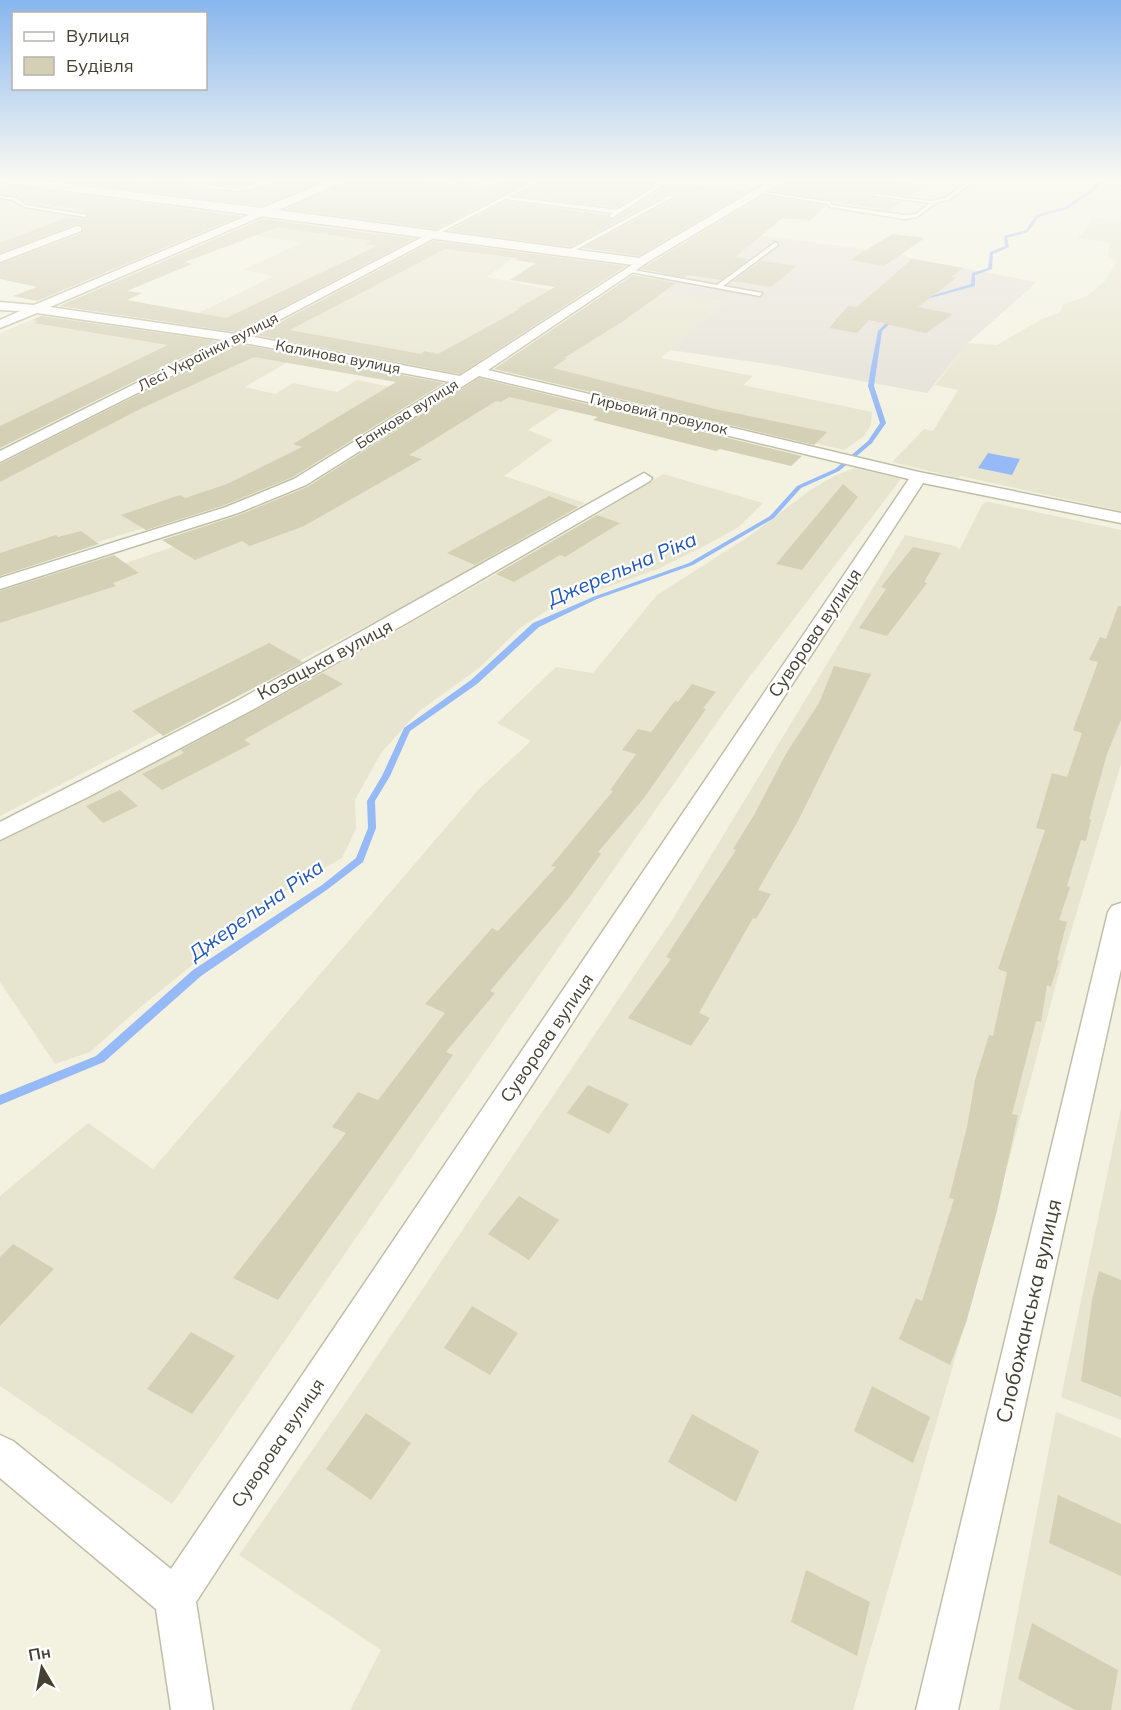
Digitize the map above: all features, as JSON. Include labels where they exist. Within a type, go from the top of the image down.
[{"type":"street","points":[[0,324],[156,258]]},
{"type":"street","name":"Лесі Українки вулиця","points":[[0,457],[237,338],[389,258]]},
{"type":"street","points":[[610,258],[641,262]]},
{"type":"street","name":"Банкова вулиця","points":[[0,584],[232,510],[311,476],[477,371],[648,258]]},
{"type":"street","name":"Калинова вулиця","points":[[0,306],[37,309],[237,338],[461,380]]},
{"type":"street","name":"Гирьовий провулок","points":[[477,371],[919,477]]},
{"type":"street","points":[[919,477],[1121,518]]},
{"type":"street","name":"Суворова вулиця","points":[[174,1598],[919,477]]},
{"type":"street","name":"Козацька вулиця","points":[[0,832],[140,761],[426,605],[644,478]]},
{"type":"street","name":"Слобожанська вулиця","points":[[937,1710],[1121,912]]},
{"type":"street","points":[[0,1454],[174,1598],[192,1710]]},
{"type":"lane","points":[[719,286],[757,258]]},
{"type":"lane","points":[[628,271],[760,294]]},
{"type":"shaded area","points":[[269,258],[377,258],[226,333],[174,325],[274,276],[243,270]]},
{"type":"shaded area","points":[[406,258],[514,258],[486,277],[572,294],[452,374],[256,337]]},
{"type":"shaded area","points":[[683,258],[909,258],[1037,282],[968,343],[927,393],[774,365],[670,350],[725,302],[642,289]]},
{"type":"shaded area","points":[[1108,258],[1121,258],[1121,511],[960,476],[958,478],[892,462],[924,429],[933,431],[958,390],[935,385],[968,343],[997,345],[1040,320],[1060,312],[1064,304],[1087,296],[1105,281],[1117,261]]},
{"type":"shaded area","points":[[642,289],[725,302],[661,358],[753,376],[743,385],[872,412],[871,425],[864,436],[844,450],[533,378]]},
{"type":"shaded area","points":[[45,314],[207,338],[212,341],[0,447],[0,333]]},
{"type":"shaded area","points":[[238,344],[300,355],[245,387],[275,394],[293,383],[337,392],[357,380],[420,393],[171,520],[0,571],[0,465]]},
{"type":"shaded area","points":[[496,383],[572,401],[528,430],[553,440],[504,476],[585,503],[455,580],[0,816],[0,605],[263,517]]},
{"type":"shaded area","points":[[855,468],[901,479],[744,684],[436,1122],[172,1504],[0,1386],[0,1196],[88,1123],[153,1169],[478,790],[531,741],[497,723],[556,667],[593,673],[657,595],[748,537],[809,491],[834,476]]},
{"type":"shaded area","points":[[663,474],[763,503],[739,527],[710,543],[658,569],[554,606],[520,628],[479,668],[418,712],[381,753],[355,800],[356,829],[342,858],[292,886],[251,917],[138,1009],[90,1052],[55,1064],[0,982],[0,841],[71,807],[397,631],[566,534]]},
{"type":"shaded area","points":[[989,502],[1121,530],[1121,764],[1063,958],[967,1317],[853,1710],[350,1710],[381,1650],[239,1555],[355,1389],[672,920],[905,535],[960,549],[983,503]]},
{"type":"shaded area","points":[[1121,1108],[1121,1420],[1061,1397]]},
{"type":"shaded area","points":[[1056,1412],[1121,1438],[1121,1710],[999,1710]]},
{"type":"water","points":[[988,453],[1020,459],[1012,475],[978,468]]},
{"type":"building","points":[[16,258],[141,258],[37,301],[13,296],[37,287],[0,279],[0,264]]},
{"type":"building","points":[[171,258],[196,258],[185,262],[192,264],[127,291],[142,293],[127,300],[226,318],[352,258],[378,258],[235,332],[59,306]]},
{"type":"building","points":[[401,258],[428,258],[290,330],[421,354],[424,351],[438,354],[555,287],[510,280],[536,263],[514,260],[516,258],[563,258],[626,266],[460,374],[256,335]]},
{"type":"building","points":[[660,258],[749,259],[721,280],[687,275],[684,277],[641,269]]},
{"type":"building","points":[[854,258],[896,258],[884,266],[850,260]]},
{"type":"building","points":[[912,259],[963,268],[951,277],[956,278],[918,307],[953,314],[926,333],[869,320],[857,333],[829,328],[848,306],[857,307]]},
{"type":"building","points":[[761,261],[797,266],[771,287],[733,281]]},
{"type":"building","points":[[633,275],[676,283],[622,322],[564,358],[567,358],[553,368],[715,409],[827,432],[814,445],[494,369]]},
{"type":"building","points":[[41,316],[216,341],[0,448],[0,426],[168,345],[34,323],[38,321],[33,320]]},
{"type":"building","points":[[239,344],[444,383],[293,477],[225,505],[146,530],[121,515],[180,495],[185,498],[227,484],[302,447],[293,444],[396,382],[254,357],[140,409],[0,482],[0,464]]},
{"type":"building","points":[[479,378],[802,456],[791,466],[720,449],[716,451],[593,420],[598,417],[509,397],[501,402],[496,401],[409,455],[422,459],[304,526],[250,546],[242,541],[195,560],[162,540],[239,515],[307,487]]},
{"type":"building","points":[[843,484],[858,497],[802,570],[776,564]]},
{"type":"building","points":[[549,496],[578,507],[475,565],[447,553]]},
{"type":"building","points":[[597,515],[620,523],[565,557],[560,555],[514,582],[496,574]]},
{"type":"building","points":[[81,531],[99,544],[0,576],[0,553],[56,535],[58,537]]},
{"type":"building","points":[[913,547],[941,553],[924,582],[927,583],[887,636],[859,628],[886,589],[881,587]]},
{"type":"building","points":[[114,555],[139,573],[113,583],[116,586],[0,623],[0,591]]},
{"type":"building","points":[[1118,606],[1121,606],[1121,720],[1107,754],[1089,819],[1091,820],[1086,841],[1081,840],[1067,886],[1070,887],[1059,920],[1067,922],[1057,960],[1059,961],[1051,987],[1047,985],[1041,1022],[1036,1021],[1012,1114],[1018,1115],[997,1211],[966,1323],[950,1365],[899,1339],[916,1298],[922,1301],[954,1199],[949,1198],[967,1127],[975,1080],[989,1035],[993,1036],[1007,972],[998,969],[1045,830],[1036,828],[1052,773],[1067,777],[1082,733],[1073,730],[1098,662],[1089,660],[1100,637],[1106,639]]},
{"type":"building","points":[[269,643],[303,662],[163,736],[132,711]]},
{"type":"building","points":[[834,666],[871,674],[798,821],[758,890],[771,894],[756,919],[753,918],[699,1013],[710,1018],[691,1046],[628,1018],[671,959],[666,957],[736,850],[733,849],[754,815],[787,752],[819,703]]},
{"type":"building","points":[[323,673],[343,684],[244,740],[251,744],[162,790],[142,774],[184,753],[181,750]]},
{"type":"building","points":[[692,684],[716,692],[703,708],[706,709],[644,798],[598,852],[601,854],[569,898],[490,991],[495,993],[446,1052],[453,1055],[278,1300],[233,1278],[346,1133],[332,1127],[358,1092],[378,1100],[445,1013],[425,1004],[492,928],[498,931],[556,867],[551,866],[613,791],[610,790],[636,754],[622,750],[638,729],[651,732],[675,701],[678,702]]},
{"type":"building","points":[[120,790],[138,806],[103,823],[86,806]]},
{"type":"building","points":[[588,1085],[629,1104],[609,1134],[567,1113]]},
{"type":"building","points":[[519,1196],[559,1220],[529,1260],[488,1234]]},
{"type":"building","points":[[13,1244],[54,1269],[0,1326],[0,1257]]},
{"type":"building","points":[[1099,1271],[1121,1280],[1121,1397],[1081,1381],[1092,1300]]},
{"type":"building","points":[[472,1306],[518,1333],[490,1375],[444,1348]]},
{"type":"building","points":[[191,1332],[235,1356],[192,1414],[147,1389]]},
{"type":"building","points":[[872,1386],[930,1417],[913,1463],[854,1431]]},
{"type":"building","points":[[366,1413],[411,1443],[371,1500],[326,1469]]},
{"type":"building","points":[[692,1414],[759,1451],[736,1502],[668,1462]]},
{"type":"building","points":[[1058,1495],[1121,1524],[1121,1576],[1049,1543]]},
{"type":"building","points":[[806,1570],[870,1602],[857,1656],[791,1622]]},
{"type":"building","points":[[1032,1623],[1118,1670],[1111,1710],[1075,1710],[1018,1679]]},
{"type":"waterway","name":"Джерельна Ріка","points":[[923,299],[973,285],[973,274],[990,269],[991,258]]},
{"type":"waterway","name":"Джерельна Ріка","points":[[0,1100],[100,1059],[197,973],[325,887],[360,860],[372,828],[371,801],[386,776],[407,730],[474,682],[536,625],[595,598],[691,564],[772,517],[799,487],[837,470],[870,442],[883,423],[871,386],[873,367],[880,331],[894,318]]}]
